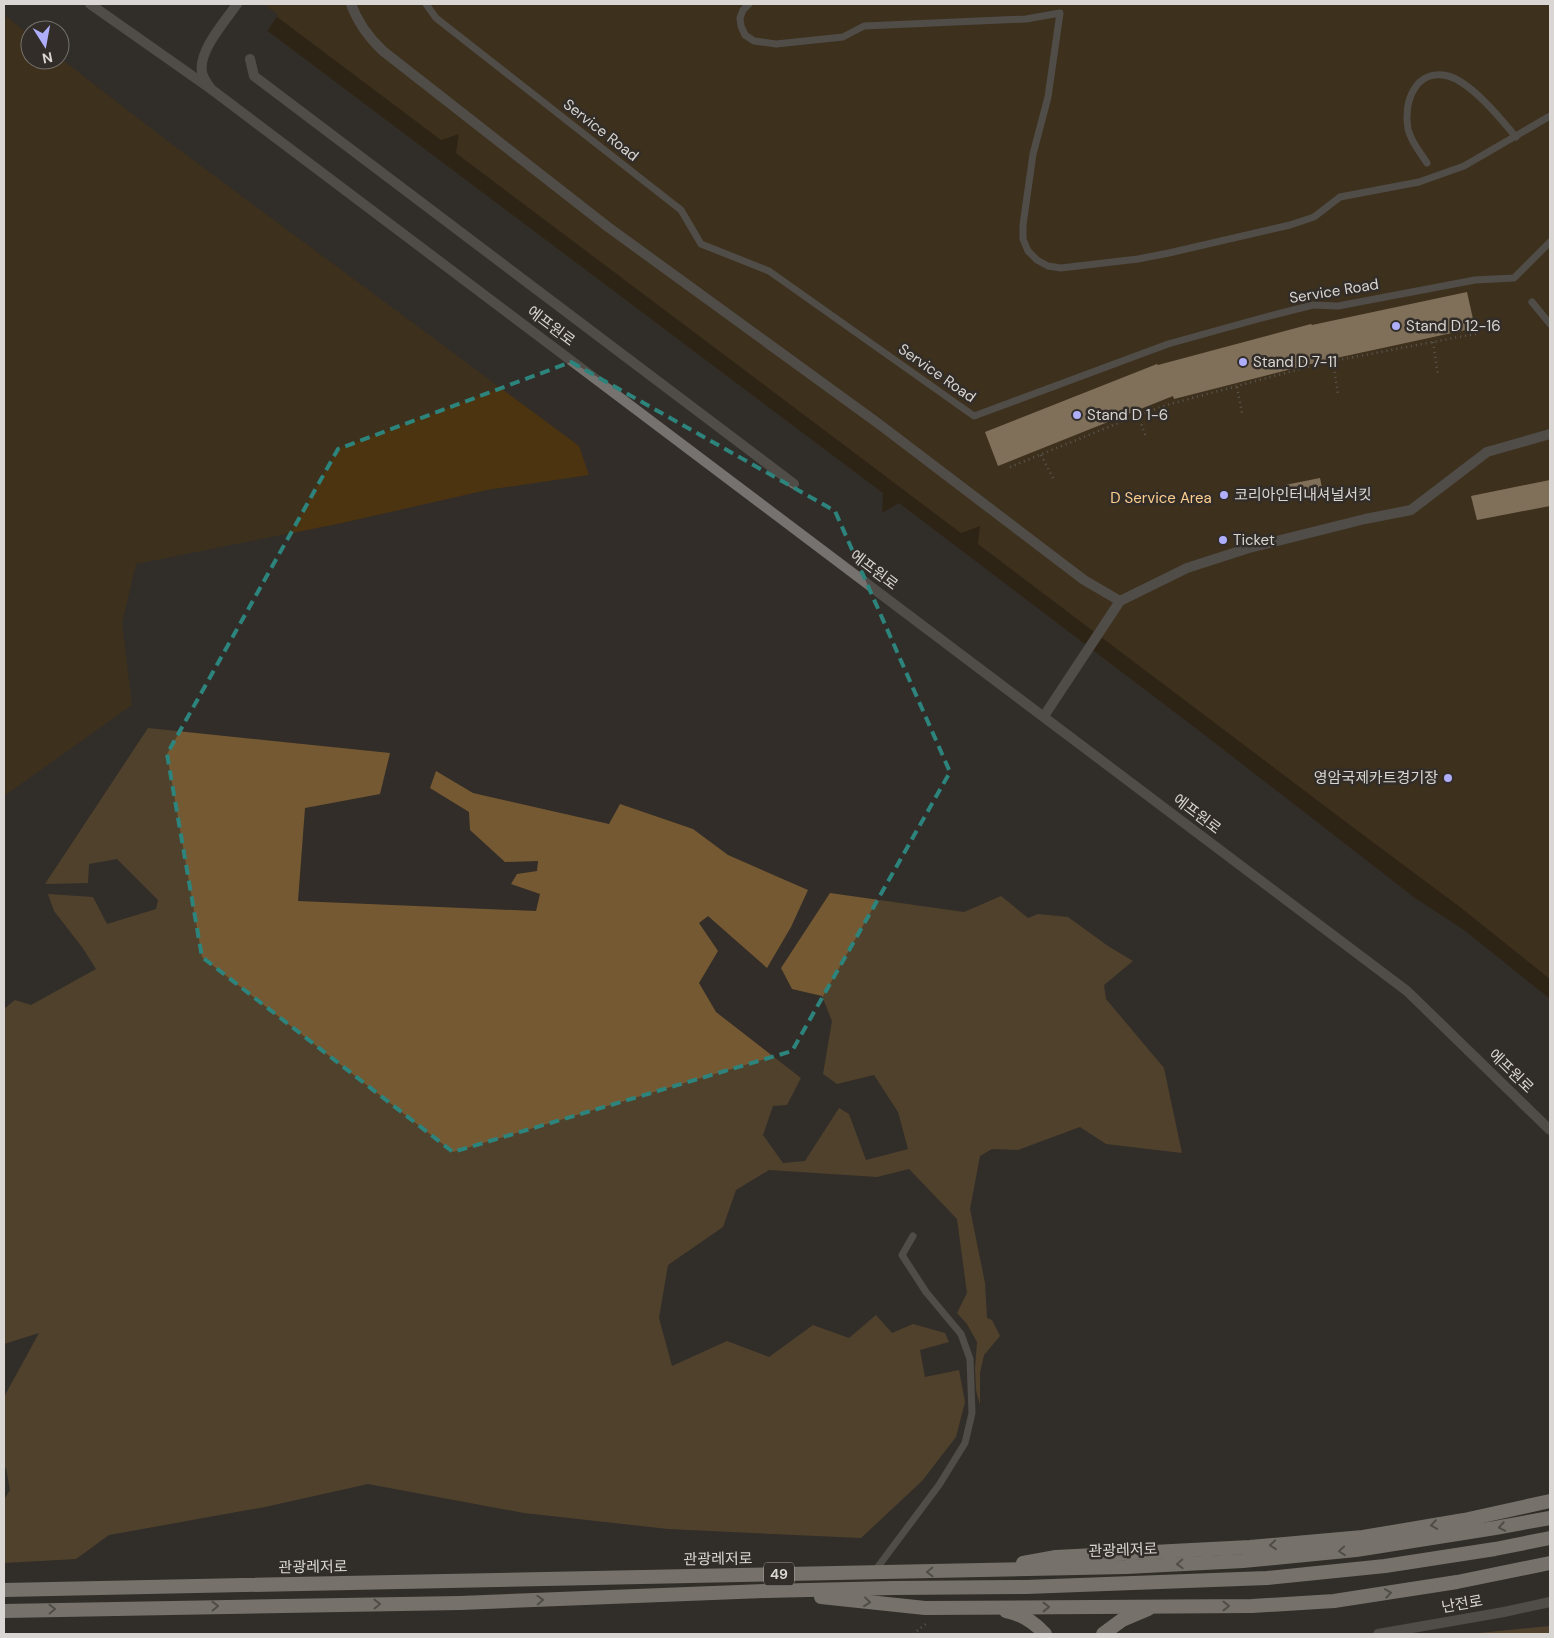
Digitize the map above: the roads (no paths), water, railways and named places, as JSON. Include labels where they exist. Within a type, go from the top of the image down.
[{"type":"highway","points":[[965,1572],[1056,1557],[1250,1547],[1363,1536],[1464,1520],[1550,1501]]},
{"type":"highway","name":"관광레저로","points":[[4,1590],[965,1572],[1126,1567],[1243,1561],[1356,1550],[1550,1518]]},
{"type":"highway","name":"49","points":[[4,1610],[450,1603],[766,1591],[1026,1587],[1267,1578],[1385,1566],[1495,1549],[1550,1538]]},
{"type":"highway","points":[[766,1591],[925,1608],[1252,1606],[1334,1601],[1457,1582],[1550,1563]]},
{"type":"highway","points":[[1103,1634],[1122,1620],[1153,1606]]},
{"type":"highway","points":[[988,1608],[1016,1613],[1036,1624],[1044,1634]]},
{"type":"street","name":"에프원로","points":[[90,4],[211,89],[1407,991],[1550,1130]]},
{"type":"street","points":[[211,89],[202,72],[202,61],[207,49],[237,4]]},
{"type":"street","points":[[351,4],[356,18],[368,38],[499,143],[608,227],[887,430],[1084,580],[1120,601]]},
{"type":"street","points":[[250,59],[254,76],[794,484]]},
{"type":"street","points":[[1044,716],[1120,601],[1187,568],[1249,548],[1365,519],[1411,510],[1487,452],[1550,434]]},
{"type":"street","name":"난전로","points":[[1378,1634],[1550,1602]]},
{"type":"lane","name":"Service Road","points":[[426,4],[436,18],[681,210],[701,244],[769,271],[974,416],[1168,344],[1258,319],[1313,305],[1338,306],[1474,280],[1514,278],[1550,242]]},
{"type":"lane","points":[[749,4],[743,10],[740,18],[745,35],[754,41],[776,44],[843,37],[864,26],[1026,19],[1060,13],[1048,97],[1033,154],[1023,225],[1023,239],[1028,251],[1037,260],[1048,266],[1061,268],[1138,259],[1290,225],[1314,217],[1340,197],[1419,182],[1464,166],[1550,116]]},
{"type":"lane","points":[[1427,162],[1408,130],[1408,101],[1414,88],[1425,79],[1438,75],[1449,76],[1461,82],[1480,97],[1516,137]]},
{"type":"lane","points":[[1532,302],[1550,324]]},
{"type":"lane","points":[[873,1573],[939,1485],[965,1442],[972,1413],[970,1359],[961,1334],[926,1292],[902,1255],[913,1236]]},
{"type":"place","name":"Stand D 12-16","points":[[1396,326]]},
{"type":"place","name":"Stand D 7-11","points":[[1243,362]]},
{"type":"place","name":"Stand D 1-6","points":[[1077,415]]},
{"type":"place","name":"코리아인터내셔널서킷","points":[[1224,495]]},
{"type":"place","name":"Ticket","points":[[1223,540]]},
{"type":"place","name":"영암국제카트경기장","points":[[1448,778]]},
{"type":"park label","name":"D Service Area","points":[[1161,498]]}]
